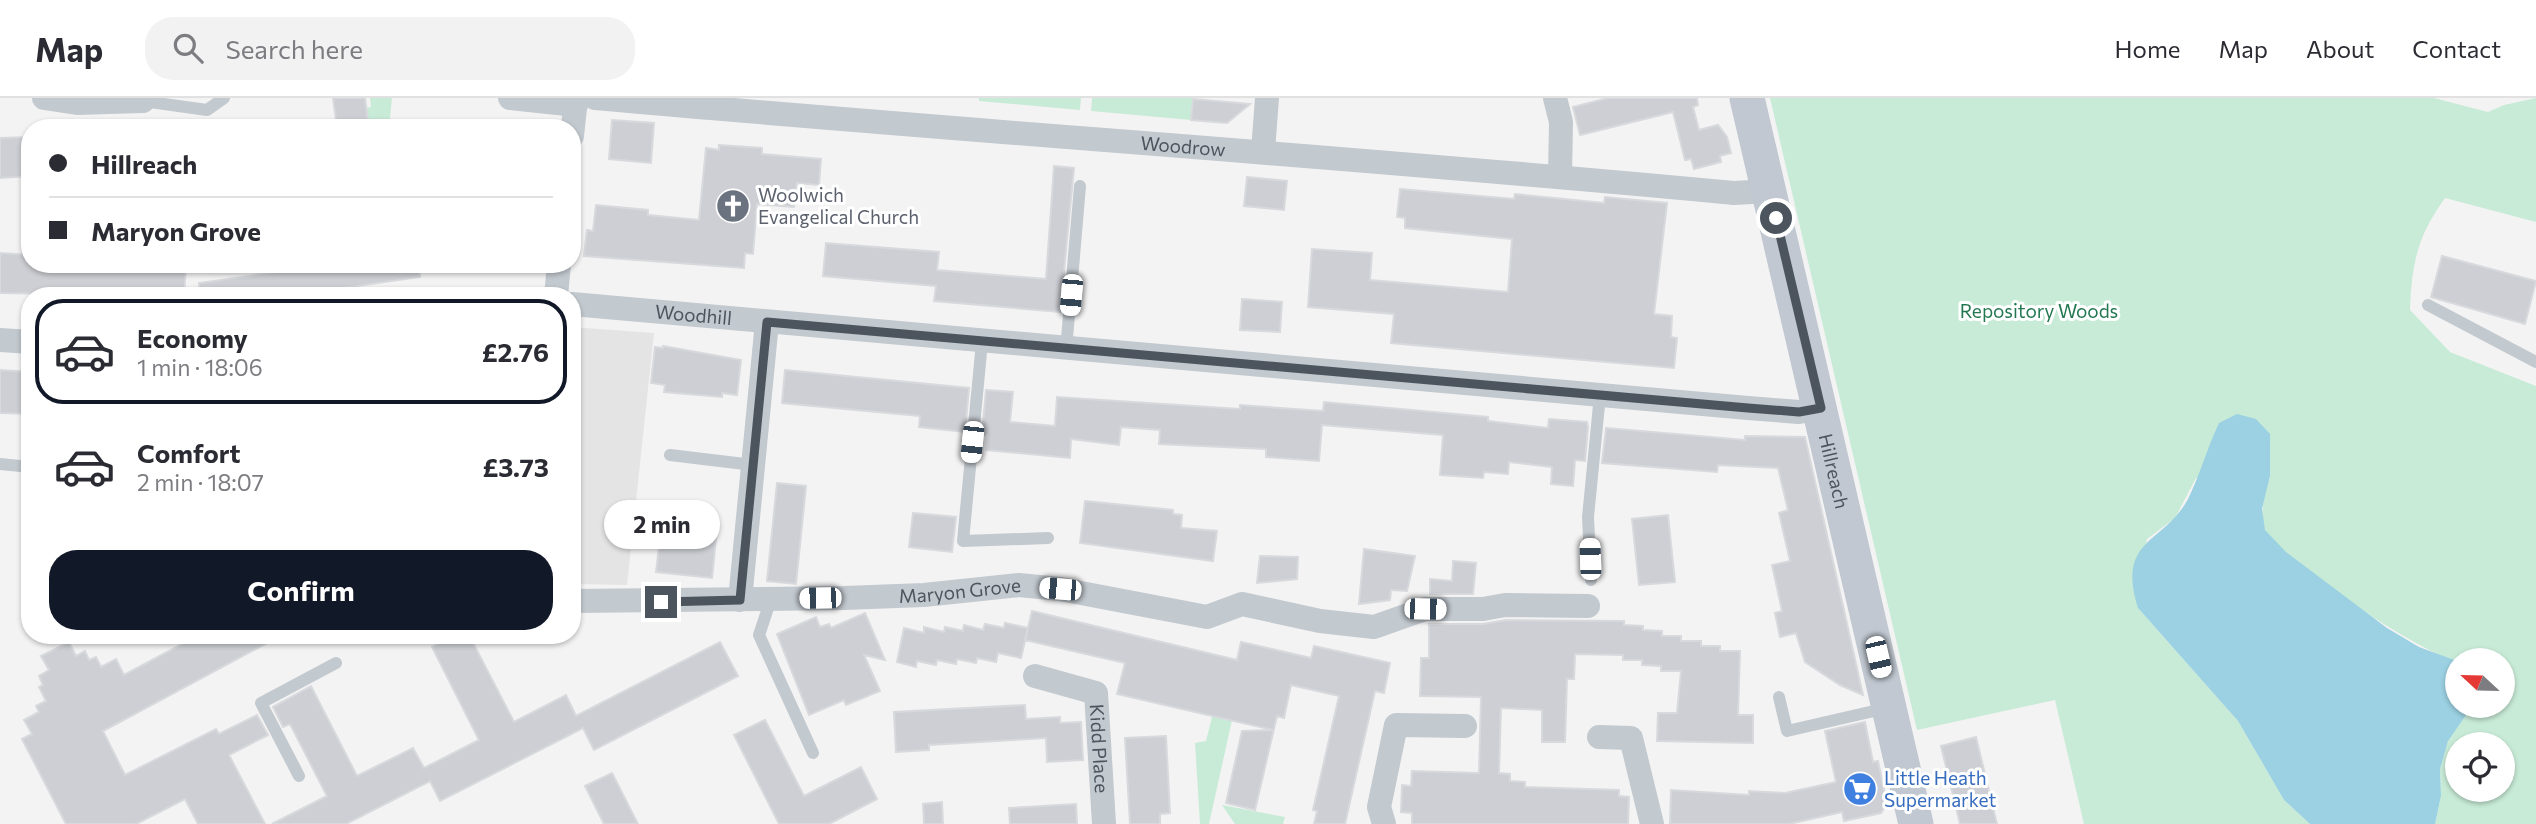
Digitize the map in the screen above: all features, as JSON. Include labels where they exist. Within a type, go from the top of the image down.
[{"type":"main road","name":"Hillreach","points":[[1747,98],[1916,824]]},
{"type":"street","points":[[44,98],[77,103],[143,101]]},
{"type":"street","name":"Woodrow","points":[[510,98],[582,100],[1263,151],[1734,193],[1769,191]]},
{"type":"street","points":[[1263,151],[1267,98]]},
{"type":"street","points":[[1555,98],[1561,122],[1560,177]]},
{"type":"street","points":[[577,119],[582,100]]},
{"type":"street","name":"Woodhill","points":[[581,304],[1066,350],[1799,412],[1821,408]]},
{"type":"street","points":[[740,600],[767,322]]},
{"type":"street","points":[[0,340],[21,341]]},
{"type":"street","name":"Maryon Grove","points":[[581,601],[924,595],[1019,585],[1060,589],[1207,617],[1242,604],[1320,621],[1374,627],[1425,609],[1483,609],[1505,605],[1588,607]]},
{"type":"street","name":"Kidd Place","points":[[1035,676],[1096,693],[1104,824]]},
{"type":"street","points":[[1384,824],[1379,807],[1396,725],[1465,726]]},
{"type":"street","points":[[1599,737],[1631,738],[1652,824]]},
{"type":"lane","points":[[143,101],[207,110],[224,98]]},
{"type":"lane","points":[[1066,350],[1080,186]]},
{"type":"lane","points":[[2428,305],[2536,362]]},
{"type":"lane","points":[[982,342],[963,541],[1048,538]]},
{"type":"lane","points":[[1591,580],[1588,517],[1600,395]]},
{"type":"lane","points":[[670,455],[753,465]]},
{"type":"lane","points":[[0,464],[21,466]]},
{"type":"lane","points":[[771,599],[759,635],[813,753]]},
{"type":"lane","points":[[299,776],[261,703],[336,663]]},
{"type":"lane","points":[[1779,697],[1787,731],[1887,694]]},
{"type":"shaded area","points":[[581,328],[654,333],[627,585],[581,584]]},
{"type":"green space","points":[[370,98],[392,98],[390,119],[368,119],[366,108],[371,107]]},
{"type":"green space","points":[[979,98],[1081,98],[1080,110],[979,101]]},
{"type":"green space","points":[[1092,98],[1194,98],[1191,120],[1091,111]]},
{"type":"green space","name":"Repository Woods","points":[[1770,98],[2434,98],[2488,112],[2504,105],[2536,98],[2536,222],[2445,198],[2422,238],[2412,278],[2410,310],[2450,352],[2536,386],[2536,824],[2435,824],[2441,796],[2440,769],[2445,751],[2445,802],[2515,802],[2515,732],[2454,732],[2464,718],[2515,718],[2515,648],[2445,648],[2445,656],[2414,642],[2352,603],[2294,560],[2274,542],[2264,528],[2263,509],[2270,476],[2196,478],[2175,518],[2147,539],[2138,608],[2238,721],[2284,800],[2310,824],[2084,824],[2055,700],[1917,730]]},
{"type":"green space","points":[[1219,689],[1238,693],[1209,824],[1200,824],[1195,743],[1206,741]]},
{"type":"green space","points":[[1222,805],[1285,817],[1283,824],[1235,824]]},
{"type":"water","points":[[2237,414],[2256,419],[2270,434],[2270,476],[2262,509],[2265,530],[2286,552],[2387,628],[2419,647],[2445,657],[2445,718],[2464,718],[2454,732],[2445,732],[2445,752],[2440,769],[2441,796],[2435,824],[2310,824],[2284,800],[2238,721],[2138,608],[2133,585],[2133,568],[2138,555],[2178,514],[2188,499],[2219,423]]},
{"type":"building","points":[[333,98],[365,98],[368,119],[336,119]]},
{"type":"building","points":[[1608,98],[1697,98],[1698,105],[1693,107],[1699,130],[1718,125],[1727,137],[1731,153],[1720,156],[1721,162],[1694,169],[1691,159],[1685,160],[1673,112],[1580,135],[1573,107]]},
{"type":"building","points":[[1193,99],[1250,104],[1227,123],[1191,120]]},
{"type":"building","points":[[612,120],[654,123],[651,163],[609,159]]},
{"type":"building","points":[[21,137],[21,177],[0,178],[0,138]]},
{"type":"building","points":[[719,145],[762,148],[762,154],[821,159],[819,185],[797,183],[794,207],[757,204],[753,254],[745,253],[744,268],[584,256],[587,230],[593,231],[596,205],[648,210],[648,215],[699,220],[706,148],[719,150]]},
{"type":"building","points":[[1054,166],[1074,168],[1060,312],[934,301],[936,286],[823,276],[826,243],[939,252],[937,270],[1046,279]]},
{"type":"building","points":[[1247,177],[1287,181],[1284,210],[1244,206]]},
{"type":"building","points":[[1400,189],[1514,199],[1515,194],[1604,203],[1605,197],[1667,203],[1654,314],[1672,316],[1671,337],[1677,338],[1674,368],[1391,343],[1394,314],[1308,307],[1312,249],[1372,253],[1370,280],[1508,292],[1512,239],[1405,228],[1405,218],[1397,217]]},
{"type":"building","points":[[0,253],[21,254],[21,273],[185,273],[185,287],[21,287],[21,293],[0,293]]},
{"type":"building","points":[[2442,256],[2536,281],[2525,324],[2431,297]]},
{"type":"building","points":[[270,273],[420,273],[420,277],[350,287],[199,287],[199,283]]},
{"type":"building","points":[[1242,299],[1282,302],[1280,332],[1240,330]]},
{"type":"building","points":[[663,346],[741,360],[737,395],[722,393],[722,397],[664,392],[665,385],[651,383],[655,347]]},
{"type":"building","points":[[0,370],[21,371],[21,414],[0,413]]},
{"type":"building","points":[[785,370],[969,388],[965,432],[919,427],[920,416],[782,403]]},
{"type":"building","points":[[986,390],[1013,392],[1010,422],[1055,426],[1057,397],[1240,409],[1240,405],[1323,411],[1324,402],[1488,417],[1488,421],[1548,428],[1549,419],[1587,422],[1585,461],[1575,460],[1573,486],[1551,484],[1552,467],[1509,462],[1508,474],[1484,472],[1483,478],[1440,475],[1443,435],[1322,425],[1319,461],[1266,457],[1266,449],[1159,444],[1160,430],[1121,427],[1119,445],[1071,439],[1070,458],[986,450],[987,435],[982,435]]},
{"type":"building","points":[[1606,428],[1745,440],[1745,436],[1805,437],[1863,695],[1840,685],[1805,662],[1796,633],[1780,637],[1775,613],[1782,611],[1772,565],[1790,561],[1779,513],[1788,510],[1778,468],[1718,465],[1717,472],[1602,463]]},
{"type":"building","points":[[777,483],[806,486],[796,584],[767,581]]},
{"type":"building","points":[[1085,501],[1173,510],[1173,514],[1182,515],[1181,528],[1217,531],[1213,561],[1080,543]]},
{"type":"building","points":[[913,513],[956,517],[952,552],[909,547]]},
{"type":"building","points":[[1668,515],[1675,582],[1639,585],[1632,519]]},
{"type":"building","points":[[684,516],[718,520],[712,578],[656,572],[660,538],[682,541]]},
{"type":"building","points":[[1364,549],[1415,556],[1407,591],[1391,590],[1390,600],[1359,604]]},
{"type":"building","points":[[1260,556],[1298,557],[1297,579],[1257,583]]},
{"type":"building","points":[[1453,561],[1476,563],[1473,594],[1430,594],[1430,579],[1452,581]]},
{"type":"building","points":[[1032,611],[1237,660],[1241,642],[1311,658],[1314,646],[1390,663],[1384,693],[1375,691],[1345,824],[1314,824],[1317,811],[1313,810],[1339,696],[1291,685],[1284,718],[1277,716],[1255,810],[1226,803],[1242,731],[1273,730],[1117,694],[1125,663],[1025,640]]},
{"type":"building","points":[[865,613],[885,660],[864,655],[880,691],[846,705],[844,700],[809,715],[777,634],[816,617],[820,627],[829,624],[831,628]]},
{"type":"building","points":[[1506,620],[1624,621],[1624,625],[1643,626],[1643,630],[1662,631],[1662,636],[1681,636],[1681,641],[1701,641],[1701,646],[1720,646],[1720,651],[1740,651],[1738,715],[1753,715],[1753,743],[1657,741],[1658,713],[1677,713],[1681,671],[1661,671],[1661,666],[1642,665],[1642,660],[1623,660],[1623,655],[1575,654],[1574,679],[1567,679],[1565,742],[1542,742],[1542,710],[1501,708],[1499,773],[1510,774],[1510,781],[1525,782],[1525,787],[1619,790],[1619,796],[1629,797],[1628,824],[1412,824],[1412,813],[1401,812],[1402,785],[1411,786],[1412,771],[1479,773],[1481,697],[1420,696],[1421,658],[1429,658],[1429,624],[1483,624]]},
{"type":"building","points":[[1005,623],[1028,628],[1021,658],[998,653],[996,662],[977,658],[976,663],[957,659],[956,664],[937,660],[936,665],[917,661],[916,667],[897,662],[904,628],[924,633],[924,627],[944,632],[945,627],[963,631],[964,625],[983,630],[985,624],[1004,628]]},
{"type":"building","points":[[720,642],[738,676],[594,750],[583,728],[440,801],[430,781],[346,824],[272,824],[327,796],[290,724],[283,727],[273,707],[311,686],[357,776],[413,748],[424,768],[479,740],[432,647],[438,644],[474,644],[514,722],[566,695],[576,716]]},
{"type":"building","points":[[70,644],[76,656],[85,651],[89,660],[96,657],[101,667],[116,659],[124,675],[182,644],[265,644],[103,731],[125,775],[216,729],[219,734],[257,715],[268,735],[229,755],[265,824],[198,824],[185,799],[136,824],[66,824],[22,739],[32,734],[24,720],[39,712],[36,706],[46,701],[39,687],[43,685],[39,676],[49,670],[41,656]]},
{"type":"building","points":[[1025,705],[1026,719],[1060,717],[1060,723],[1081,722],[1083,760],[1047,762],[1046,738],[929,745],[929,750],[896,752],[894,712]]},
{"type":"building","points":[[765,720],[804,796],[861,767],[877,799],[829,824],[779,824],[734,735]]},
{"type":"building","points":[[1865,722],[1873,762],[1878,761],[1887,803],[1881,813],[1844,821],[1842,812],[1789,824],[1670,824],[1671,790],[1749,795],[1749,791],[1785,793],[1836,782],[1825,731]]},
{"type":"building","points":[[1166,736],[1170,813],[1160,814],[1160,824],[1130,824],[1125,738]]},
{"type":"building","points":[[1976,737],[1997,824],[1960,824],[1941,746]]},
{"type":"building","points":[[612,773],[638,824],[604,824],[585,786]]},
{"type":"building","points":[[942,802],[943,824],[924,824],[923,804]]},
{"type":"building","points":[[1076,804],[1077,824],[1010,824],[1009,808]]},
{"type":"place","name":"Woolwich Evangelical Church","points":[[733,206]]},
{"type":"place","name":"Little Heath Supermarket","points":[[1860,789]]},
{"type":"route","points":[[661,602],[740,600],[767,322],[1799,412],[1821,408],[1776,218]]}]
